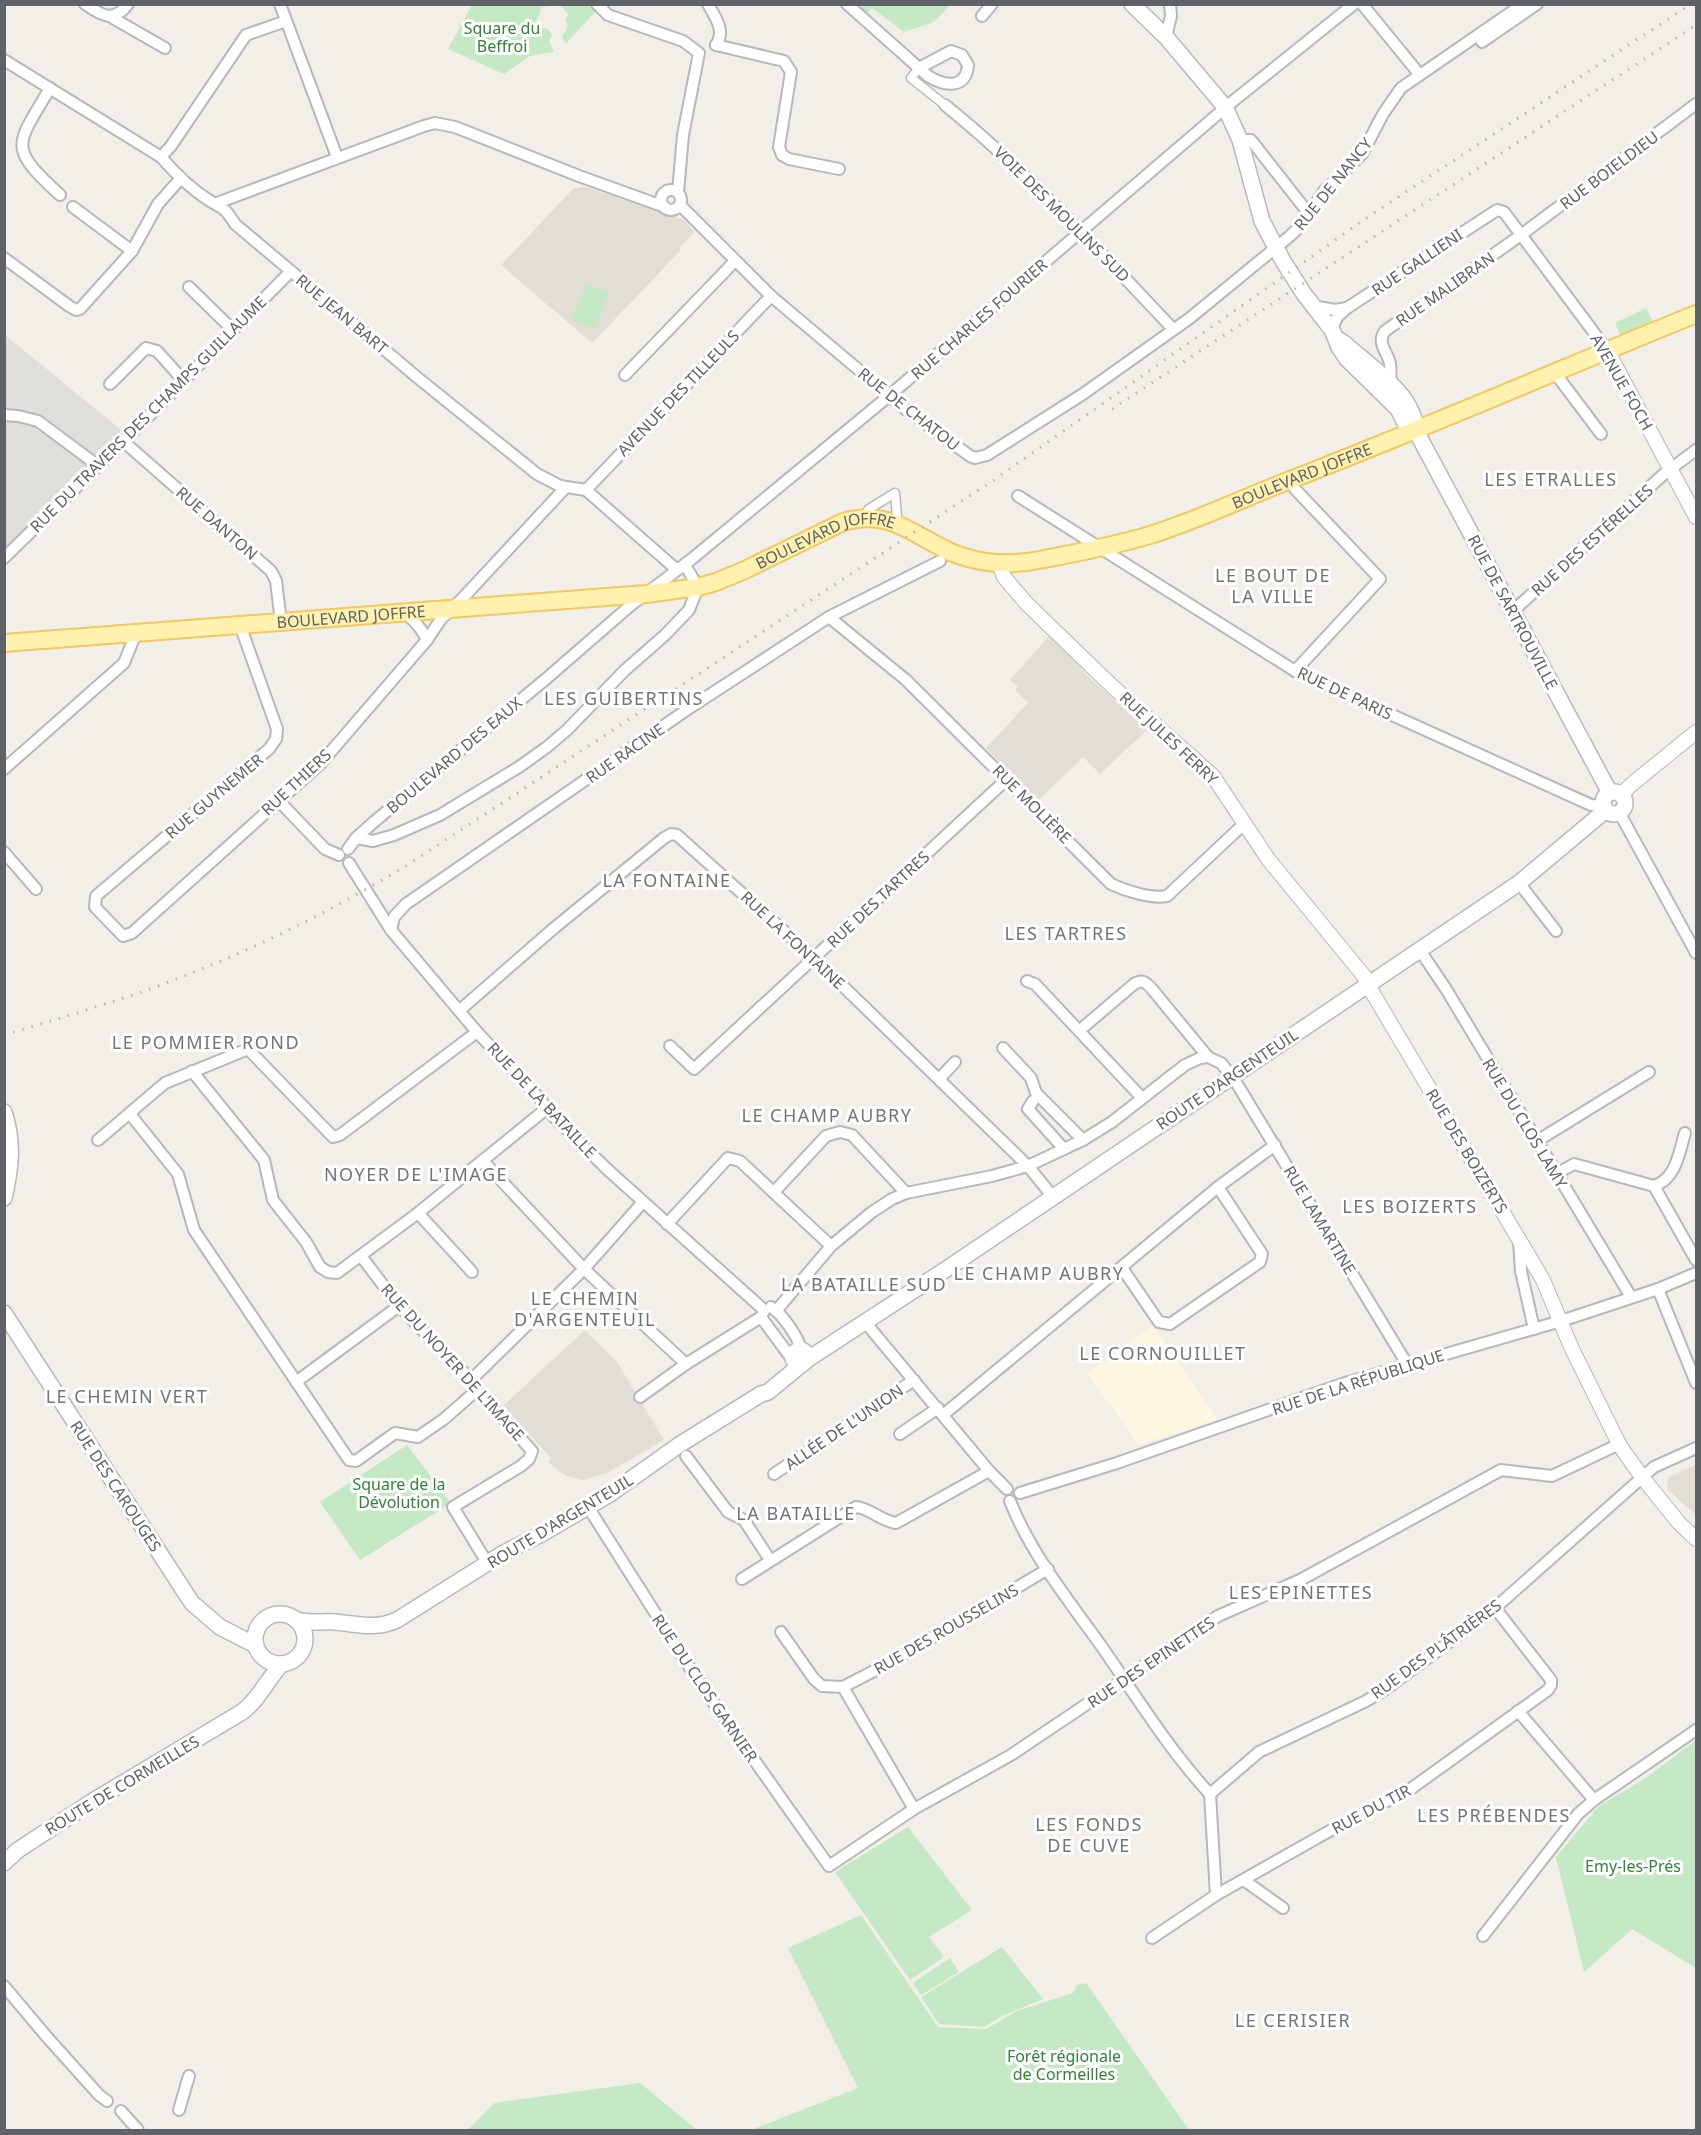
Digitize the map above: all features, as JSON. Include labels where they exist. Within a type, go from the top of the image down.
[{"type":"main road","points":[[1132,4],[1166,37],[1225,107],[1240,140],[1262,221],[1275,248],[1334,334],[1403,396],[1416,420],[1416,431]]},
{"type":"main road","name":"BOULEVARD JOFFRE","points":[[4,643],[646,594],[698,587],[733,576],[843,522],[862,518],[895,522],[947,557],[999,563],[1036,561],[1101,548],[1152,534],[1416,431],[1696,315]]},
{"type":"main road","points":[[1334,334],[1347,359],[1398,409],[1406,425],[1416,431]]},
{"type":"main road","name":"RUE DE SARTROUVILLE","points":[[1416,431],[1513,611],[1612,803]]},
{"type":"main road","name":"ROUTE D'ARGENTEUIL","points":[[297,1620],[309,1624],[336,1622],[374,1626],[387,1624],[411,1612],[502,1554],[588,1507],[631,1480],[679,1445],[761,1394],[785,1363],[841,1337],[865,1322],[1519,883],[1612,803]]},
{"type":"main road","points":[[4,1112],[9,1125],[12,1162],[4,1198]]},
{"type":"main road","name":"RUE DES CAROUGES","points":[[4,1313],[192,1603],[215,1623],[257,1649]]},
{"type":"main road","points":[[215,1623],[245,1627],[279,1613],[292,1616],[304,1631],[305,1644],[297,1657],[282,1664],[244,1710]]},
{"type":"main road","points":[[244,1710],[258,1682],[255,1636],[262,1621]]},
{"type":"main road","name":"ROUTE D'ARGENTEUIL","points":[[305,1644],[320,1633],[350,1625]]},
{"type":"main road","points":[[257,1649],[273,1663],[282,1664]]},
{"type":"main road","name":"ROUTE DE CORMEILLES","points":[[4,1863],[18,1850],[93,1801],[244,1710]]},
{"type":"street","points":[[85,4],[165,48]]},
{"type":"street","points":[[111,17],[122,12],[128,4]]},
{"type":"street","points":[[280,4],[337,157]]},
{"type":"street","points":[[597,4],[608,15],[683,41],[699,53]]},
{"type":"street","points":[[699,53],[716,45],[721,39],[719,25],[708,4]]},
{"type":"street","points":[[847,4],[919,68],[911,78],[945,105]]},
{"type":"street","points":[[982,16],[992,4]]},
{"type":"street","points":[[1166,37],[1169,28],[1170,4]]},
{"type":"street","name":"RUE CHARLES FOURIER","points":[[646,594],[890,395],[1225,107],[1354,4]]},
{"type":"street","points":[[1362,4],[1420,75]]},
{"type":"street","name":"RUE DE NANCY","points":[[1275,248],[1298,229],[1324,191],[1362,154],[1394,97],[1408,83],[1523,4]]},
{"type":"street","points":[[1482,42],[1537,4]]},
{"type":"street","points":[[160,156],[171,146],[246,35],[286,21]]},
{"type":"street","points":[[716,45],[784,61],[791,72],[780,152],[789,159],[839,169]]},
{"type":"street","points":[[217,203],[337,157],[435,123],[443,124],[671,210],[680,205],[681,197],[678,192],[683,135],[699,53]]},
{"type":"street","name":"RUE JEAN BART","points":[[4,60],[160,156],[181,178],[208,200],[225,208],[235,224],[418,378],[537,474],[567,487],[586,490]]},
{"type":"street","points":[[50,88],[22,135],[22,152],[31,168],[60,195]]},
{"type":"street","name":"RUE BOIELDIEU","points":[[1521,235],[1696,104]]},
{"type":"street","name":"VOIE DES MOULINS SUD","points":[[945,105],[989,141],[1081,231],[1173,330]]},
{"type":"street","points":[[1240,140],[1251,140],[1309,214]]},
{"type":"street","points":[[4,258],[76,310],[83,307],[132,251],[158,204],[181,178]]},
{"type":"street","points":[[665,207],[661,200],[663,194],[668,190],[678,192]]},
{"type":"street","name":"RUE DE CHATOU","points":[[680,205],[771,296],[890,395],[970,456],[981,457],[1083,394],[1173,330],[1275,248]]},
{"type":"street","points":[[72,207],[132,251]]},
{"type":"street","name":"AVENUE FOCH","points":[[1487,216],[1497,210],[1504,212],[1607,350],[1696,516]]},
{"type":"street","name":"RUE GALLIENI","points":[[1334,334],[1337,317],[1347,308],[1487,216]]},
{"type":"street","name":"RUE MALIBRAN","points":[[1391,385],[1390,365],[1381,342],[1385,331],[1521,235]]},
{"type":"street","points":[[625,375],[735,261]]},
{"type":"street","name":"RUE DU TRAVERS DES CHAMPS GUILLAUME","points":[[4,558],[291,271]]},
{"type":"street","points":[[189,287],[232,330]]},
{"type":"street","name":"AVENUE DES TILLEULS","points":[[586,490],[771,296]]},
{"type":"street","points":[[1313,306],[1335,310],[1347,308]]},
{"type":"street","points":[[110,384],[143,349],[150,347],[157,351],[183,380]]},
{"type":"street","points":[[1555,373],[1601,434]]},
{"type":"street","points":[[4,415],[38,421],[97,465]]},
{"type":"street","name":"RUE DANTON","points":[[123,441],[271,571],[276,581],[281,622]]},
{"type":"street","name":"RUE DES ESTÉRELLES","points":[[1513,611],[1671,469],[1696,450]]},
{"type":"street","name":"RUE THIERS","points":[[123,936],[132,933],[321,763],[427,640],[441,619],[567,487]]},
{"type":"street","points":[[1295,489],[1380,579],[1295,671]]},
{"type":"street","points":[[356,838],[373,841],[394,835],[440,815],[519,767],[567,730],[624,671],[665,635],[689,610],[698,587],[681,567],[667,564],[586,490]]},
{"type":"street","points":[[862,518],[869,509],[895,493],[897,516],[895,522]]},
{"type":"street","name":"RUE DE PARIS","points":[[1018,496],[1295,671],[1591,805],[1612,803]]},
{"type":"street","name":"RUE RACINE","points":[[391,930],[394,917],[406,903],[688,709],[830,617],[947,557]]},
{"type":"street","name":"RUE JULES FERRY","points":[[999,563],[1004,577],[1027,604],[1112,686],[1208,770],[1225,792],[1268,860],[1340,944],[1368,983]]},
{"type":"street","name":"BOULEVARD DES EAUX","points":[[344,852],[356,838],[646,594]]},
{"type":"street","points":[[405,613],[414,621],[427,640]]},
{"type":"street","name":"RUE MOLIÈRE","points":[[830,617],[906,680],[1111,884],[1121,889],[1167,896],[1245,823]]},
{"type":"street","name":"RUE GUYNEMER","points":[[123,936],[95,907],[96,896],[269,749],[276,739],[277,729],[240,625]]},
{"type":"street","points":[[4,769],[124,663],[136,633]]},
{"type":"street","points":[[1696,732],[1612,803],[1696,953]]},
{"type":"street","name":"RUE DES TARTRES","points":[[670,1046],[694,1069],[1007,779]]},
{"type":"street","points":[[278,800],[325,849],[344,852]]},
{"type":"street","name":"RUE LA FONTAINE","points":[[460,1010],[553,929],[671,834],[682,838],[814,958],[1028,1166],[1053,1197]]},
{"type":"street","points":[[4,852],[36,889]]},
{"type":"street","name":"RUE DE LA BATAILLE","points":[[344,852],[342,862],[349,863],[391,930],[477,1032],[541,1100],[546,1109],[763,1314],[789,1355],[799,1356]]},
{"type":"street","points":[[1519,883],[1556,931]]},
{"type":"street","name":"RUE DU CLOS LAMY","points":[[1419,949],[1631,1297]]},
{"type":"street","points":[[1027,981],[1035,984],[1142,1098]]},
{"type":"street","name":"RUE LAMARTINE","points":[[1080,1030],[1139,981],[1144,981],[1152,988],[1208,1057],[1221,1063],[1232,1076],[1407,1364]]},
{"type":"street","name":"RUE DES BOIZERTS","points":[[1368,983],[1544,1280],[1572,1349],[1620,1446],[1679,1523],[1696,1539]]},
{"type":"street","points":[[98,1140],[165,1083],[248,1049],[333,1137],[340,1135],[477,1032]]},
{"type":"street","points":[[1003,1048],[1031,1078],[1036,1093],[1083,1140]]},
{"type":"street","points":[[776,1311],[831,1246],[872,1212],[906,1193],[992,1176],[1028,1166],[1083,1140],[1185,1065],[1208,1057]]},
{"type":"street","points":[[939,1079],[955,1062]]},
{"type":"street","points":[[192,1071],[264,1160],[273,1200],[306,1242],[320,1267],[328,1272],[337,1273],[418,1214],[546,1109]]},
{"type":"street","points":[[1537,1141],[1649,1072]]},
{"type":"street","points":[[1034,1101],[1028,1109],[1064,1149]]},
{"type":"street","points":[[129,1114],[178,1174],[194,1230],[349,1461],[356,1461],[396,1433],[418,1437],[444,1419],[644,1202]]},
{"type":"street","points":[[774,1192],[826,1136],[840,1132],[852,1135],[906,1193]]},
{"type":"street","points":[[1556,1174],[1574,1164],[1654,1186],[1664,1183],[1674,1168],[1685,1133]]},
{"type":"street","points":[[900,1434],[940,1412],[1122,1268],[1218,1187],[1275,1145]]},
{"type":"street","points":[[667,1224],[728,1158],[740,1161],[831,1246]]},
{"type":"street","points":[[483,1161],[584,1269],[686,1365]]},
{"type":"street","points":[[1654,1186],[1696,1260]]},
{"type":"street","points":[[1122,1268],[1159,1322],[1170,1324],[1260,1262],[1262,1254],[1218,1187]]},
{"type":"street","points":[[418,1214],[472,1272]]},
{"type":"street","points":[[1519,1238],[1521,1271],[1534,1329]]},
{"type":"street","name":"RUE DU NOYER DE L'IMAGE","points":[[361,1256],[399,1306],[474,1385],[532,1451],[526,1463],[453,1507],[488,1564]]},
{"type":"street","name":"RUE DE LA RÉPUBLIQUE","points":[[1020,1493],[1117,1463],[1342,1384],[1561,1321],[1658,1289],[1696,1273]]},
{"type":"street","points":[[1658,1289],[1696,1383]]},
{"type":"street","points":[[296,1382],[399,1306]]},
{"type":"street","points":[[640,1397],[772,1307],[800,1343],[799,1356]]},
{"type":"street","points":[[865,1322],[989,1471],[1007,1489]]},
{"type":"street","name":"ALLÉE DE L'UNION","points":[[774,1474],[914,1380]]},
{"type":"street","name":"RUE DES EPINETTES","points":[[829,1866],[914,1809],[1011,1755],[1218,1616],[1302,1580],[1501,1470],[1552,1476],[1613,1447],[1620,1446]]},
{"type":"street","name":"RUE DES PLÂTRIÈRES","points":[[1210,1794],[1259,1752],[1386,1689],[1495,1608],[1654,1467],[1696,1448]]},
{"type":"street","points":[[687,1456],[728,1512],[744,1520],[770,1560]]},
{"type":"street","points":[[742,1579],[856,1507],[896,1523],[989,1471]]},
{"type":"street","points":[[1010,1501],[1017,1500],[1020,1493],[1013,1486],[1007,1489],[1005,1496],[1048,1569],[1171,1745],[1210,1794],[1216,1895],[1152,1938]]},
{"type":"street","name":"RUE DU CLOS GARNIER","points":[[588,1507],[697,1680],[829,1866]]},
{"type":"street","name":"RUE DES ROUSSELINS","points":[[843,1687],[893,1661],[1048,1569]]},
{"type":"street","name":"RUE DU TIR","points":[[1216,1895],[1245,1881],[1342,1824],[1412,1788],[1548,1690],[1551,1680],[1495,1608]]},
{"type":"street","points":[[781,1632],[814,1679],[822,1686],[843,1687],[914,1809]]},
{"type":"street","points":[[1518,1711],[1594,1800]]},
{"type":"street","points":[[1483,1936],[1578,1814],[1594,1800],[1696,1730]]},
{"type":"street","points":[[1245,1881],[1283,1908]]},
{"type":"street","points":[[4,1986],[47,2037],[107,2101]]},
{"type":"street","points":[[179,2110],[189,2076]]},
{"type":"street","points":[[121,2111],[138,2130]]},
{"type":"shaded area","points":[[586,187],[684,220],[694,232],[679,248],[681,250],[592,343],[501,265],[574,188]]},
{"type":"shaded area","points":[[5,335],[131,438],[5,566]]},
{"type":"shaded area","points":[[1050,635],[1090,678],[1147,730],[1100,774],[1083,757],[1038,801],[986,748],[1028,703],[1015,690],[1018,687],[1010,680]]},
{"type":"shaded area","points":[[1153,1326],[1218,1419],[1139,1445],[1087,1373]]},
{"type":"shaded area","points":[[585,1330],[617,1362],[664,1440],[607,1473],[584,1480],[567,1476],[548,1462],[551,1458],[503,1406]]},
{"type":"shaded area","points":[[1696,1465],[1696,1515],[1668,1490],[1667,1484],[1669,1477]]},
{"type":"green space","name":"Square du Beffroi","points":[[593,4],[597,10],[566,43],[562,37],[568,26],[565,20],[568,14],[561,5],[542,7],[536,21],[539,27],[548,29],[552,35],[549,41],[554,52],[530,56],[504,74],[448,49],[472,5]]},
{"type":"green space","points":[[855,5],[950,5],[934,22],[904,32],[872,8],[866,14]]},
{"type":"green space","points":[[586,284],[609,292],[596,329],[572,320]]},
{"type":"green space","points":[[1646,308],[1653,322],[1621,337],[1615,323]]},
{"type":"green space","name":"Square de la Dévolution","points":[[407,1445],[451,1503],[360,1560],[320,1502]]},
{"type":"green space","name":"Emy-les-Prés","points":[[1696,1740],[1696,1968],[1632,1929],[1584,1972],[1556,1857],[1598,1807],[1647,1777]]},
{"type":"green space","points":[[908,1827],[972,1910],[929,1937],[944,1957],[910,1980],[835,1872]]},
{"type":"green space","name":"Forêt régionale de Cormeilles","points":[[861,1915],[938,2027],[986,2029],[1017,2011],[1073,1993],[1077,1985],[1086,1983],[1189,2130],[751,2130],[858,2088],[788,1948]]},
{"type":"green space","points":[[1002,1947],[1043,1999],[1000,2017],[984,2027],[939,2024],[921,1997]]},
{"type":"green space","points":[[950,1958],[959,1972],[921,1995],[913,1983]]},
{"type":"green space","points":[[640,2083],[697,2130],[468,2130],[494,2103]]},
{"type":"railway","points":[[4,1035],[127,997],[247,950],[313,918],[409,864],[994,480],[1368,217],[1691,4]]},
{"type":"railway","points":[[1112,409],[1696,25]]},
{"type":"district","name":"LES ETRALLES","points":[[1551,479]]},
{"type":"district","name":"LE BOUT DE LA VILLE","points":[[1273,585]]},
{"type":"district","name":"LES GUIBERTINS","points":[[624,698]]},
{"type":"district","name":"LA FONTAINE","points":[[667,880]]},
{"type":"district","name":"LES TARTRES","points":[[1066,933]]},
{"type":"district","name":"LE POMMIER ROND","points":[[206,1042]]},
{"type":"district","name":"LE CHAMP AUBRY","points":[[827,1115]]},
{"type":"district","name":"NOYER DE L'IMAGE","points":[[416,1174]]},
{"type":"district","name":"LES BOIZERTS","points":[[1410,1206]]},
{"type":"district","name":"LE CHAMP AUBRY","points":[[1039,1273]]},
{"type":"district","name":"LA BATAILLE SUD","points":[[864,1284]]},
{"type":"district","name":"LE CHEMIN D'ARGENTEUIL","points":[[585,1308]]},
{"type":"district","name":"LE CORNOUILLET","points":[[1163,1353]]},
{"type":"district","name":"LE CHEMIN VERT","points":[[127,1396]]},
{"type":"district","name":"LA BATAILLE","points":[[796,1513]]},
{"type":"district","name":"LES EPINETTES","points":[[1301,1592]]},
{"type":"district","name":"LES PRÉBENDES","points":[[1494,1815]]},
{"type":"district","name":"LES FONDS DE CUVE","points":[[1089,1834]]},
{"type":"district","name":"LE CERISIER","points":[[1293,2020]]}]
